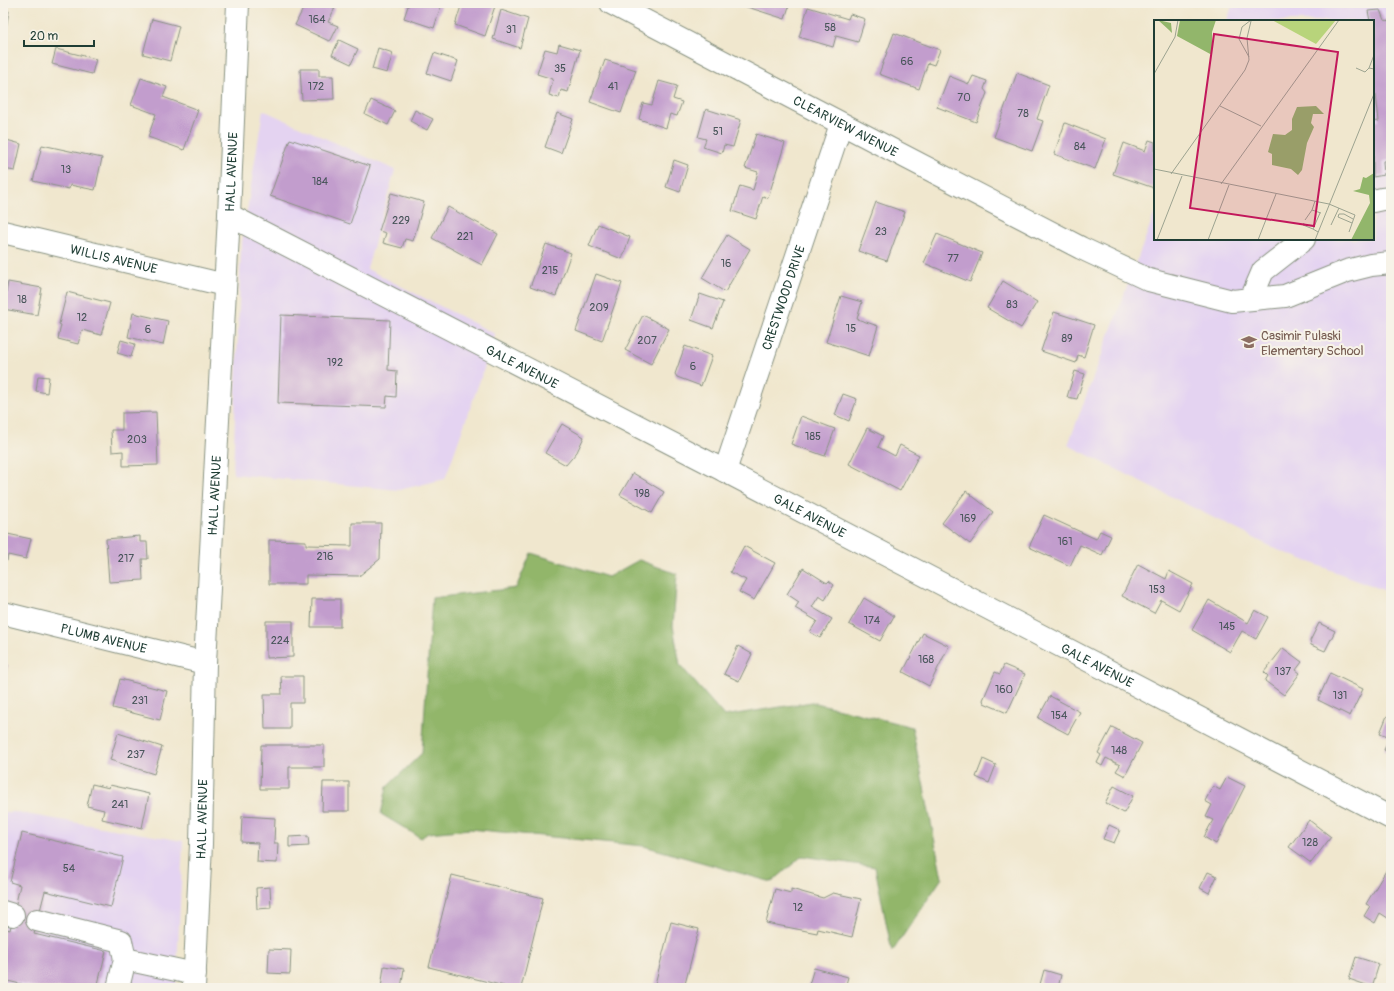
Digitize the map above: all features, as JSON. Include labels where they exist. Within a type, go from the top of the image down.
[{"type":"street","name":"HALL AVENUE","points":[[195,981],[201,844],[205,663],[229,215],[238,3]]},
{"type":"street","name":"CLEARVIEW AVENUE","points":[[611,3],[1081,248],[1149,280],[1232,301],[1285,296],[1347,271],[1371,265],[1391,263]]},
{"type":"street","name":"CRESTWOOD DRIVE","points":[[726,471],[841,124]]},
{"type":"street","points":[[1374,201],[1391,198]]},
{"type":"street","name":"GALE AVENUE","points":[[229,215],[726,471],[1391,818]]},
{"type":"street","name":"WILLIS AVENUE","points":[[3,232],[225,285]]},
{"type":"street","points":[[1251,299],[1263,271],[1303,240]]},
{"type":"street","name":"PLUMB AVENUE","points":[[3,613],[205,663]]},
{"type":"street","points":[[38,920],[121,941],[125,959],[118,988]]},
{"type":"street","points":[[125,959],[195,981]]},
{"type":"shaded area","name":"Casimir Pulaski Elementary School","points":[[1233,3],[1391,3],[1391,593],[1278,550],[1068,445],[1154,215],[1154,240],[1374,240],[1374,20],[1227,20]]},
{"type":"shaded area","points":[[263,110],[395,170],[367,269],[495,334],[445,479],[399,490],[233,474],[241,249]]},
{"type":"shaded area","points":[[3,812],[14,812],[183,841],[176,988],[3,988]]},
{"type":"green space","points":[[531,553],[608,577],[639,560],[677,574],[673,626],[680,665],[724,716],[812,702],[912,727],[942,878],[892,952],[875,867],[802,856],[772,882],[644,846],[470,829],[428,833],[421,838],[381,814],[387,787],[422,753],[432,598],[516,588]]},
{"type":"building","points":[[306,3],[324,3],[335,8],[328,22],[338,26],[331,40],[329,41],[295,25]]},
{"type":"building","points":[[409,3],[442,3],[434,28],[404,18]]},
{"type":"building","points":[[462,3],[486,3],[495,6],[485,36],[455,25]]},
{"type":"building","points":[[742,3],[790,3],[785,19],[741,5]]},
{"type":"building","points":[[808,7],[848,19],[850,14],[865,19],[858,42],[836,36],[833,47],[799,37]]},
{"type":"building","points":[[3,10],[9,11],[5,34],[3,33]]},
{"type":"building","points":[[501,10],[528,19],[520,48],[493,39]]},
{"type":"building","points":[[1380,10],[1384,20],[1391,21],[1391,160],[1383,161],[1384,175],[1374,177],[1374,122],[1379,121],[1376,95],[1374,95],[1374,20],[1370,20],[1368,11]]},
{"type":"building","points":[[152,19],[179,26],[170,61],[143,54]]},
{"type":"building","points":[[894,33],[940,50],[934,65],[928,63],[919,89],[879,74]]},
{"type":"building","points":[[339,40],[358,49],[351,64],[332,55]]},
{"type":"building","points":[[559,44],[580,50],[568,92],[561,90],[559,98],[549,95],[553,79],[537,74],[545,49],[557,52]]},
{"type":"building","points":[[378,48],[393,53],[387,73],[372,69]]},
{"type":"building","points":[[56,49],[96,59],[92,74],[52,64]]},
{"type":"building","points":[[434,53],[458,61],[451,81],[427,73]]},
{"type":"building","points":[[605,60],[636,70],[621,113],[590,102]]},
{"type":"building","points":[[300,69],[319,69],[319,76],[333,76],[334,99],[302,100]]},
{"type":"building","points":[[1017,73],[1049,85],[1037,119],[1043,121],[1032,151],[994,137]]},
{"type":"building","points":[[949,76],[969,84],[973,76],[987,81],[984,89],[987,93],[976,122],[937,107]]},
{"type":"building","points":[[141,78],[167,87],[163,97],[198,110],[184,150],[148,137],[156,114],[131,105]]},
{"type":"building","points":[[659,81],[677,86],[673,99],[682,102],[677,116],[670,114],[666,128],[639,119],[643,103],[652,105]]},
{"type":"building","points":[[371,100],[395,111],[388,125],[365,114]]},
{"type":"building","points":[[706,109],[741,120],[733,147],[724,145],[722,153],[703,147],[706,139],[698,137]]},
{"type":"building","points":[[415,110],[433,119],[427,130],[410,121]]},
{"type":"building","points":[[557,113],[573,119],[561,153],[545,147]]},
{"type":"building","points":[[1065,123],[1106,139],[1095,169],[1054,154]]},
{"type":"building","points":[[756,134],[785,143],[768,198],[763,196],[756,219],[732,211],[740,186],[753,190],[758,172],[745,168]]},
{"type":"building","points":[[3,139],[21,144],[15,171],[3,169]]},
{"type":"building","points":[[290,139],[370,166],[350,224],[270,196]]},
{"type":"building","points":[[1149,140],[1154,142],[1154,188],[1113,174],[1124,143],[1145,151]]},
{"type":"building","points":[[42,145],[102,158],[95,190],[70,185],[69,189],[33,181]]},
{"type":"building","points":[[674,160],[688,165],[680,192],[666,187]]},
{"type":"building","points":[[391,193],[424,202],[413,241],[405,239],[402,248],[383,243],[386,233],[379,231]]},
{"type":"building","points":[[876,202],[905,212],[887,261],[858,251]]},
{"type":"building","points":[[448,207],[498,234],[482,265],[432,238]]},
{"type":"building","points":[[598,224],[630,237],[622,259],[589,246]]},
{"type":"building","points":[[937,234],[982,253],[970,282],[924,263]]},
{"type":"building","points":[[727,235],[750,249],[725,292],[702,278]]},
{"type":"building","points":[[546,244],[571,253],[556,296],[530,287]]},
{"type":"building","points":[[596,274],[622,283],[602,341],[576,331]]},
{"type":"building","points":[[1003,281],[1037,302],[1021,328],[987,308]]},
{"type":"building","points":[[8,282],[42,288],[37,315],[3,309]]},
{"type":"building","points":[[67,292],[110,303],[101,335],[82,330],[78,344],[58,339],[61,325],[59,324]]},
{"type":"building","points":[[700,294],[723,302],[713,328],[691,320]]},
{"type":"building","points":[[841,296],[862,302],[857,319],[878,326],[869,356],[826,342]]},
{"type":"building","points":[[1054,312],[1094,325],[1084,357],[1078,355],[1076,363],[1041,351]]},
{"type":"building","points":[[133,313],[168,321],[163,345],[128,337]]},
{"type":"building","points":[[281,315],[390,320],[388,370],[397,371],[396,397],[387,396],[386,407],[278,403]]},
{"type":"building","points":[[643,315],[669,329],[651,364],[625,350]]},
{"type":"building","points":[[121,340],[135,344],[131,357],[117,353]]},
{"type":"building","points":[[685,346],[712,356],[701,386],[677,377],[675,374]]},
{"type":"building","points":[[1075,371],[1085,374],[1077,399],[1067,397]]},
{"type":"building","points":[[38,376],[49,377],[47,393],[36,391]]},
{"type":"building","points":[[843,394],[857,399],[849,421],[835,415]]},
{"type":"building","points":[[156,412],[158,465],[123,466],[123,451],[112,452],[111,430],[122,430],[122,413]]},
{"type":"building","points":[[801,416],[835,429],[825,456],[791,444]]},
{"type":"building","points":[[562,424],[584,437],[577,452],[566,465],[545,453]]},
{"type":"building","points":[[867,428],[883,436],[878,447],[895,456],[900,445],[919,455],[900,491],[849,464]]},
{"type":"building","points":[[633,473],[664,492],[652,513],[620,495]]},
{"type":"building","points":[[966,491],[993,512],[970,544],[942,523]]},
{"type":"building","points":[[1044,515],[1096,539],[1100,531],[1111,536],[1102,555],[1080,545],[1070,566],[1029,547]]},
{"type":"building","points":[[352,523],[381,523],[380,559],[359,576],[306,575],[306,584],[269,584],[269,540],[306,541],[306,545],[352,546]]},
{"type":"building","points":[[3,533],[31,539],[26,559],[8,555],[7,561],[3,560]]},
{"type":"building","points":[[140,536],[140,542],[147,542],[148,559],[142,559],[143,580],[109,582],[106,539]]},
{"type":"building","points":[[744,546],[775,563],[754,600],[739,592],[746,580],[730,572]]},
{"type":"building","points":[[1138,564],[1166,579],[1169,571],[1193,584],[1179,610],[1161,600],[1154,613],[1122,596]]},
{"type":"building","points":[[803,568],[827,583],[829,581],[834,585],[825,600],[819,596],[812,607],[832,619],[820,638],[810,632],[817,621],[795,608],[799,602],[787,594]]},
{"type":"building","points":[[864,598],[894,616],[880,641],[849,624]]},
{"type":"building","points":[[312,599],[340,599],[340,627],[311,627]]},
{"type":"building","points":[[1209,600],[1248,623],[1255,610],[1268,617],[1256,639],[1242,631],[1230,652],[1192,630]]},
{"type":"building","points":[[266,621],[293,621],[293,657],[266,658]]},
{"type":"building","points":[[1319,623],[1335,631],[1325,651],[1311,645],[1310,641]]},
{"type":"building","points":[[923,633],[949,646],[929,686],[903,672]]},
{"type":"building","points":[[738,646],[752,654],[739,681],[724,674]]},
{"type":"building","points":[[1283,648],[1302,662],[1296,670],[1300,673],[1284,695],[1265,681],[1268,676],[1264,672]]},
{"type":"building","points":[[3,664],[8,665],[3,682]]},
{"type":"building","points":[[1004,665],[1025,674],[1007,713],[984,703],[983,700],[995,672],[1000,674]]},
{"type":"building","points":[[1330,673],[1363,689],[1350,716],[1318,700]]},
{"type":"building","points":[[281,676],[303,676],[303,703],[290,703],[290,729],[265,729],[264,694],[282,694]]},
{"type":"building","points":[[120,679],[167,691],[160,720],[113,708]]},
{"type":"building","points":[[1050,696],[1080,712],[1068,734],[1038,718]]},
{"type":"building","points":[[1387,716],[1391,717],[1391,753],[1384,750],[1390,737],[1380,733]]},
{"type":"building","points":[[1112,727],[1142,743],[1125,776],[1116,771],[1120,765],[1106,758],[1102,766],[1097,763],[1101,755],[1098,753]]},
{"type":"building","points":[[118,733],[162,747],[154,774],[110,760]]},
{"type":"building","points":[[261,745],[324,745],[324,767],[289,767],[289,789],[260,789]]},
{"type":"building","points":[[983,759],[996,765],[989,783],[976,777]]},
{"type":"building","points":[[1227,777],[1245,786],[1216,844],[1204,837],[1213,820],[1206,817],[1212,805],[1205,801],[1213,786],[1220,790]]},
{"type":"building","points":[[323,782],[349,782],[349,811],[322,811]]},
{"type":"building","points":[[92,784],[109,788],[110,785],[149,794],[142,828],[102,819],[104,810],[87,806]]},
{"type":"building","points":[[1114,786],[1133,796],[1124,813],[1105,803]]},
{"type":"building","points":[[242,816],[275,818],[274,843],[278,843],[277,863],[257,862],[258,843],[241,842]]},
{"type":"building","points":[[1309,820],[1331,837],[1311,863],[1289,847]]},
{"type":"building","points":[[1109,825],[1120,830],[1114,843],[1103,839]]},
{"type":"building","points":[[22,833],[123,857],[111,907],[45,891],[34,934],[106,951],[97,988],[38,988],[3,980],[3,928],[10,930],[20,885],[10,882]]},
{"type":"building","points":[[308,836],[309,846],[289,847],[289,837]]},
{"type":"building","points":[[1387,869],[1391,871],[1391,920],[1380,913],[1375,923],[1364,916],[1370,906],[1366,904]]},
{"type":"building","points":[[1208,872],[1217,876],[1209,893],[1200,888]]},
{"type":"building","points":[[452,875],[543,898],[521,988],[503,988],[504,986],[429,967]]},
{"type":"building","points":[[270,887],[271,908],[257,909],[256,888]]},
{"type":"building","points":[[775,889],[791,893],[791,889],[823,898],[833,893],[861,899],[852,937],[818,929],[817,933],[766,923]]},
{"type":"building","points":[[671,922],[699,929],[684,988],[654,988]]},
{"type":"building","points":[[269,949],[291,950],[290,974],[268,973]]},
{"type":"building","points":[[1356,957],[1379,964],[1372,987],[1349,979]]},
{"type":"building","points":[[384,966],[404,969],[401,988],[381,988]]},
{"type":"building","points":[[814,968],[848,977],[845,988],[808,988]]},
{"type":"building","points":[[1044,970],[1061,975],[1058,988],[1039,988]]},
{"type":"place","name":"Casimir Pulaski Elementary School","points":[[1249,342]]}]
